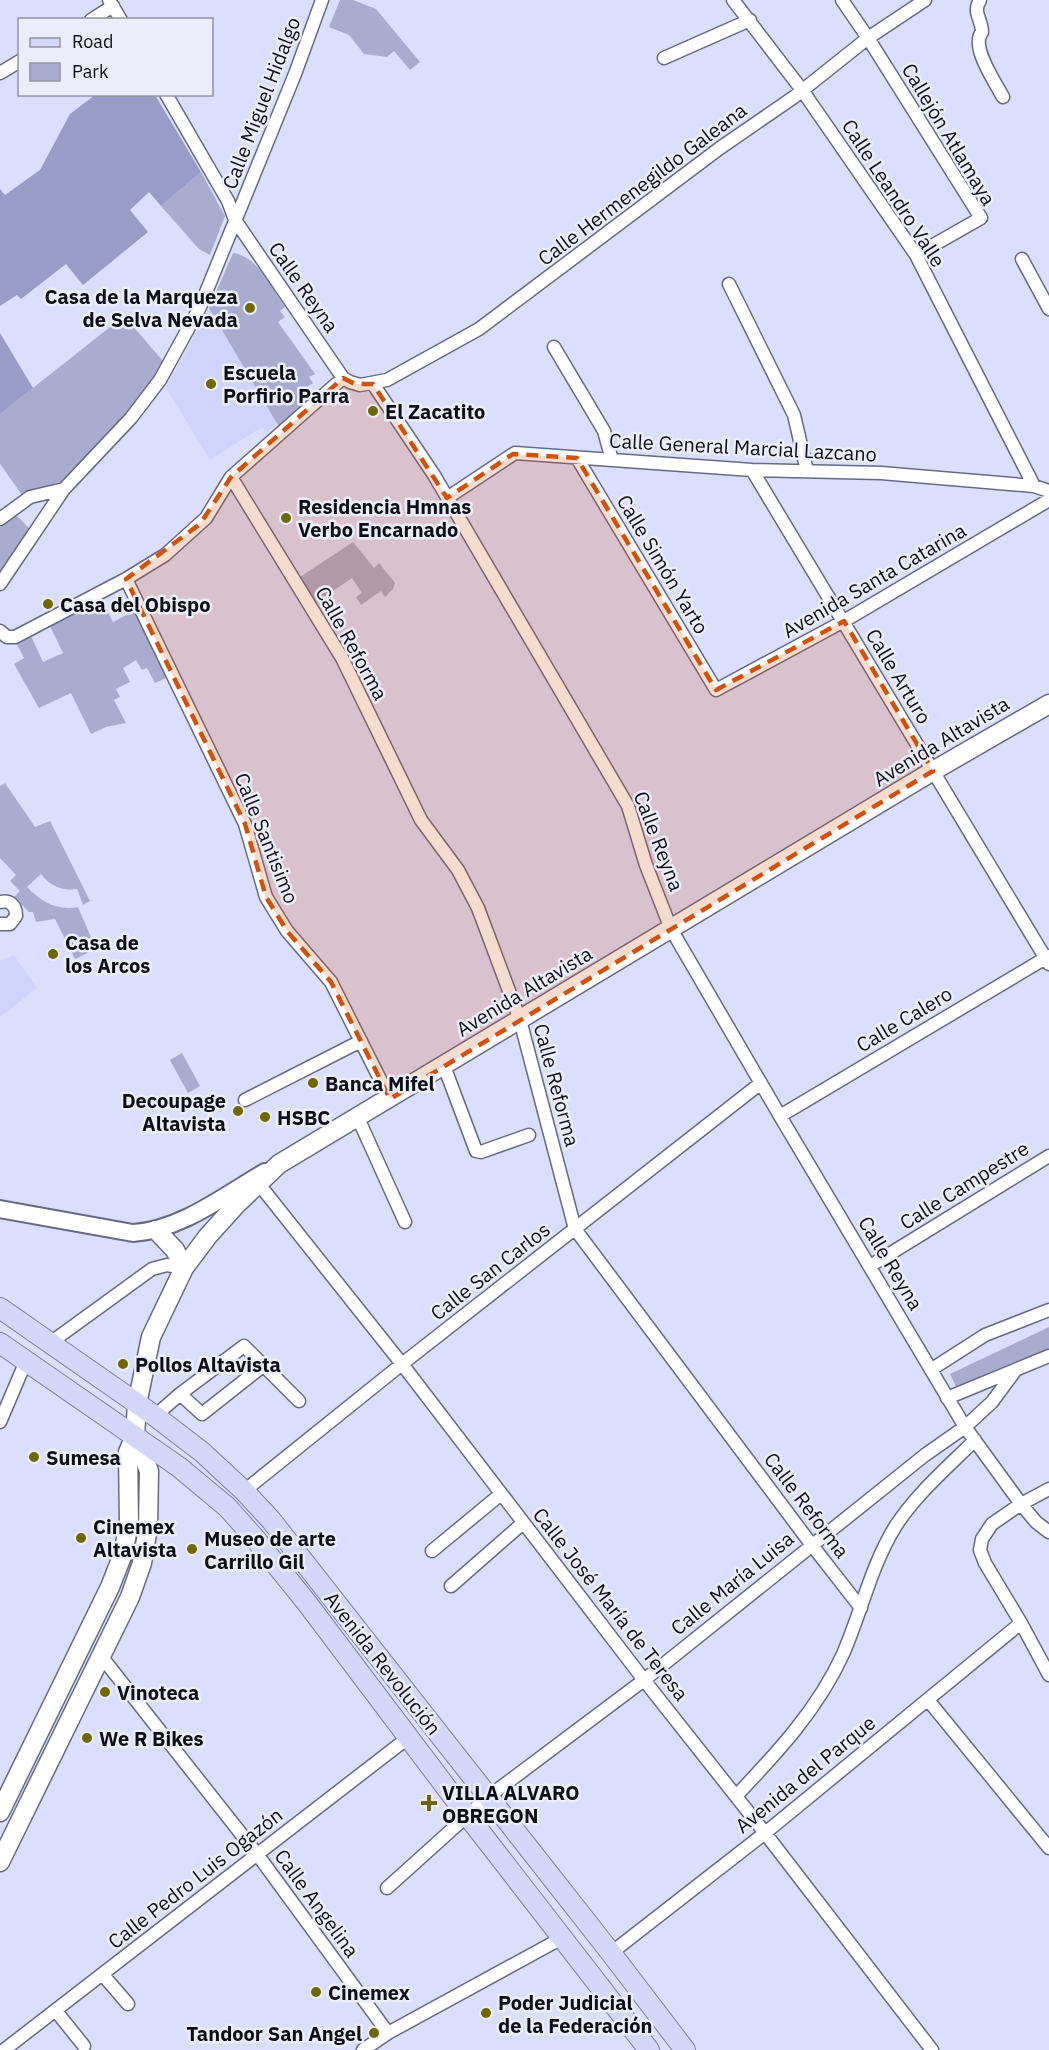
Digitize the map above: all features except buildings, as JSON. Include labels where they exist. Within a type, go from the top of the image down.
[{"type":"main road","name":"Avenida Altavista","points":[[279,1164],[933,771],[1049,704]]},
{"type":"main road","points":[[0,1812],[110,1587],[123,1554],[129,1523],[128,1452],[135,1436],[137,1404],[151,1337],[184,1268],[208,1236],[279,1164]]},
{"type":"main road","points":[[156,1230],[175,1250],[184,1268]]},
{"type":"main road","name":"Avenida Revolución","points":[[0,1308],[202,1452],[271,1520],[611,1953],[677,2047]]},
{"type":"main road","name":"Avenida Revolución","points":[[0,1343],[201,1484],[234,1514],[307,1604],[466,1815],[650,2050]]},
{"type":"main road","points":[[0,1862],[86,1690],[130,1597],[142,1563],[148,1528],[148,1471],[135,1436]]},
{"type":"main road","points":[[63,1682],[86,1690]]},
{"type":"street","name":"Calle Miguel Hidalgo","points":[[0,584],[64,489],[131,418],[160,380],[200,307],[291,84],[322,0]]},
{"type":"street","name":"Calle Leandro Valle","points":[[733,0],[802,90],[916,255],[1034,486]]},
{"type":"street","points":[[842,0],[868,38]]},
{"type":"street","name":"Calle Hermenegildo Galeana","points":[[373,384],[399,375],[479,329],[537,288],[720,148],[802,90],[868,38],[925,0]]},
{"type":"street","points":[[980,0],[976,7],[976,13],[982,26],[982,32],[978,37],[978,47],[1003,97]]},
{"type":"street","points":[[93,18],[111,3],[120,18]]},
{"type":"street","points":[[663,58],[750,20]]},
{"type":"street","name":"Callejón Atlamaya","points":[[868,38],[981,218],[916,255]]},
{"type":"street","points":[[0,73],[18,62]]},
{"type":"street","name":"Calle Reyna","points":[[167,96],[228,201],[235,220],[343,378]]},
{"type":"street","points":[[1022,259],[1049,309]]},
{"type":"street","points":[[729,284],[794,415],[807,471]]},
{"type":"street","points":[[554,347],[604,431],[612,460]]},
{"type":"street","points":[[0,631],[11,638],[19,635],[126,579],[165,555],[200,524],[231,477],[343,378],[355,384],[373,384]]},
{"type":"street","name":"Calle Reyna","points":[[373,384],[447,498],[628,807],[646,866],[671,929],[780,1116],[965,1426],[1020,1504],[1036,1522],[1049,1532]]},
{"type":"street","name":"Calle General Marcial Lazcano","points":[[447,498],[513,454],[752,470],[881,473],[1034,486],[1049,491]]},
{"type":"street","name":"Calle Simón Yarto","points":[[577,458],[716,690]]},
{"type":"street","name":"Calle Arturo","points":[[752,470],[1048,960]]},
{"type":"street","name":"Calle Reforma","points":[[231,477],[342,658],[421,820],[458,870],[470,891],[486,926],[520,1020],[576,1229],[861,1608]]},
{"type":"street","points":[[0,519],[30,497],[64,489]]},
{"type":"street","name":"Avenida Santa Catarina","points":[[716,690],[843,621],[1049,500]]},
{"type":"street","name":"Calle Santisimo","points":[[126,579],[245,824],[266,897],[287,931],[331,982],[390,1099]]},
{"type":"street","points":[[0,902],[14,906],[16,916],[10,924],[0,924]]},
{"type":"street","name":"Calle Calero","points":[[780,1116],[1048,960]]},
{"type":"street","points":[[245,1100],[361,1041]]},
{"type":"street","points":[[444,1066],[476,1151],[481,1152],[529,1135]]},
{"type":"street","name":"Calle San Carlos","points":[[244,1491],[402,1364],[761,1083]]},
{"type":"street","points":[[358,1118],[405,1221]]},
{"type":"street","name":"Calle Campestre","points":[[870,1266],[1049,1156]]},
{"type":"street","name":"Avenida Altavista","points":[[0,1209],[133,1233],[156,1230],[177,1223],[279,1164]]},
{"type":"street","name":"Calle José María de Teresa","points":[[258,1183],[402,1364],[932,2050]]},
{"type":"street","points":[[50,1343],[152,1269],[167,1265],[184,1268]]},
{"type":"street","points":[[932,1369],[985,1335],[1049,1310]]},
{"type":"street","points":[[154,1416],[244,1346],[299,1401]]},
{"type":"street","points":[[947,1398],[1049,1356]]},
{"type":"street","points":[[0,1422],[26,1361]]},
{"type":"street","points":[[180,1394],[202,1414],[264,1365]]},
{"type":"street","name":"Calle María Luisa","points":[[387,1888],[488,1797],[644,1680],[811,1544],[965,1426],[992,1402],[1015,1371]]},
{"type":"street","points":[[736,1796],[768,1763],[801,1723],[828,1683],[843,1653],[877,1563],[895,1527],[924,1491],[975,1440]]},
{"type":"street","points":[[1049,1489],[1020,1504],[992,1524],[982,1539],[980,1550],[985,1563],[1049,1675]]},
{"type":"street","points":[[432,1551],[501,1494]]},
{"type":"street","points":[[451,1586],[523,1523]]},
{"type":"street","name":"Avenida del Parque","points":[[611,1953],[765,1833],[1021,1623]]},
{"type":"street","name":"Calle Angelina","points":[[101,1656],[257,1854],[388,2033]]},
{"type":"street","points":[[928,1700],[1049,1848]]},
{"type":"street","name":"Calle Pedro Luis Ogazón","points":[[4,2050],[409,1737]]},
{"type":"street","points":[[364,2050],[388,2033],[562,1938]]},
{"type":"street","points":[[103,1975],[128,2004]]},
{"type":"street","points":[[56,2011],[84,2046]]},
{"type":"highlighted area","points":[[343,378],[355,384],[373,384],[447,498],[513,454],[577,458],[716,690],[844,621],[933,771],[390,1099],[331,982],[287,931],[266,897],[245,824],[126,579],[200,524],[231,477]]},
{"type":"shaded area","points":[[94,96],[156,96],[201,172],[161,206],[149,192],[130,210],[148,232],[83,285],[66,264],[21,299],[17,295],[0,306],[0,189],[5,195],[40,170],[70,114]]},
{"type":"shaded area","name":"Escuela Porfirio Parra","points":[[209,308],[277,424],[266,432],[262,427],[210,460],[166,388]]},
{"type":"shaded area","points":[[0,333],[33,388],[0,414]]},
{"type":"shaded area","points":[[14,955],[37,988],[0,1017],[0,961]]},
{"type":"green space","points":[[340,0],[353,0],[376,9],[420,62],[410,70],[394,51],[387,57],[364,54],[349,35],[329,27]]},
{"type":"green space","points":[[201,172],[225,216],[210,255],[199,249],[161,206]]},
{"type":"green space","points":[[233,253],[250,260],[269,283],[285,307],[280,311],[285,317],[278,322],[315,374],[309,377],[313,383],[308,386],[310,389],[308,391],[313,397],[279,427],[209,308]]},
{"type":"green space","points":[[124,316],[163,361],[154,377],[129,412],[62,481],[22,495],[0,464],[0,414]]},
{"type":"green space","points":[[16,515],[29,528],[0,573],[0,527]]},
{"type":"green space","points":[[353,542],[374,568],[379,563],[395,583],[393,589],[385,597],[381,591],[361,605],[356,597],[362,593],[352,578],[315,603],[300,577]]},
{"type":"green space","points":[[100,597],[113,622],[136,610],[168,677],[155,683],[147,668],[142,670],[136,660],[123,668],[130,682],[116,689],[120,697],[114,700],[126,723],[106,727],[91,734],[71,693],[39,708],[14,664],[24,658],[16,642],[30,634],[43,662],[63,653],[49,624]]},
{"type":"green space","points":[[5,783],[35,827],[50,821],[90,901],[83,905],[77,889],[57,887],[41,874],[27,887],[50,904],[64,908],[78,907],[96,949],[75,959],[55,919],[36,922],[33,912],[29,912],[14,897],[20,891],[10,881],[16,875],[0,858],[0,786]]},
{"type":"green space","points":[[182,1053],[200,1086],[188,1093],[170,1060]]},
{"type":"green space","points":[[1049,1327],[1049,1356],[962,1399],[950,1374]]},
{"type":"place","name":"Casa de la Marqueza de Selva Nevada","points":[[250,308]]},
{"type":"place","name":"Escuela Porfirio Parra","points":[[211,384]]},
{"type":"place","name":"El Zacatito","points":[[373,411]]},
{"type":"place","name":"Residencia Hmnas Verbo Encarnado","points":[[286,518]]},
{"type":"place","name":"Casa del Obispo","points":[[48,604]]},
{"type":"place","name":"Casa de los Arcos","points":[[53,954]]},
{"type":"place","name":"Banca Mifel","points":[[313,1083]]},
{"type":"place","name":"Decoupage Altavista","points":[[238,1111]]},
{"type":"place","name":"HSBC","points":[[265,1117]]},
{"type":"place","name":"Pollos Altavista","points":[[123,1364]]},
{"type":"place","name":"Sumesa","points":[[34,1457]]},
{"type":"place","name":"Cinemex Altavista","points":[[81,1538]]},
{"type":"place","name":"Museo de arte Carrillo Gil","points":[[192,1549]]},
{"type":"place","name":"Vinoteca","points":[[105,1692]]},
{"type":"place","name":"We R Bikes","points":[[87,1738]]},
{"type":"place","name":"VILLA ALVARO OBREGON","points":[[429,1803]]},
{"type":"place","name":"Cinemex","points":[[316,1992]]},
{"type":"place","name":"Poder Judicial de la Federación","points":[[486,2013]]},
{"type":"place","name":"Tandoor San Angel","points":[[374,2033]]}]
